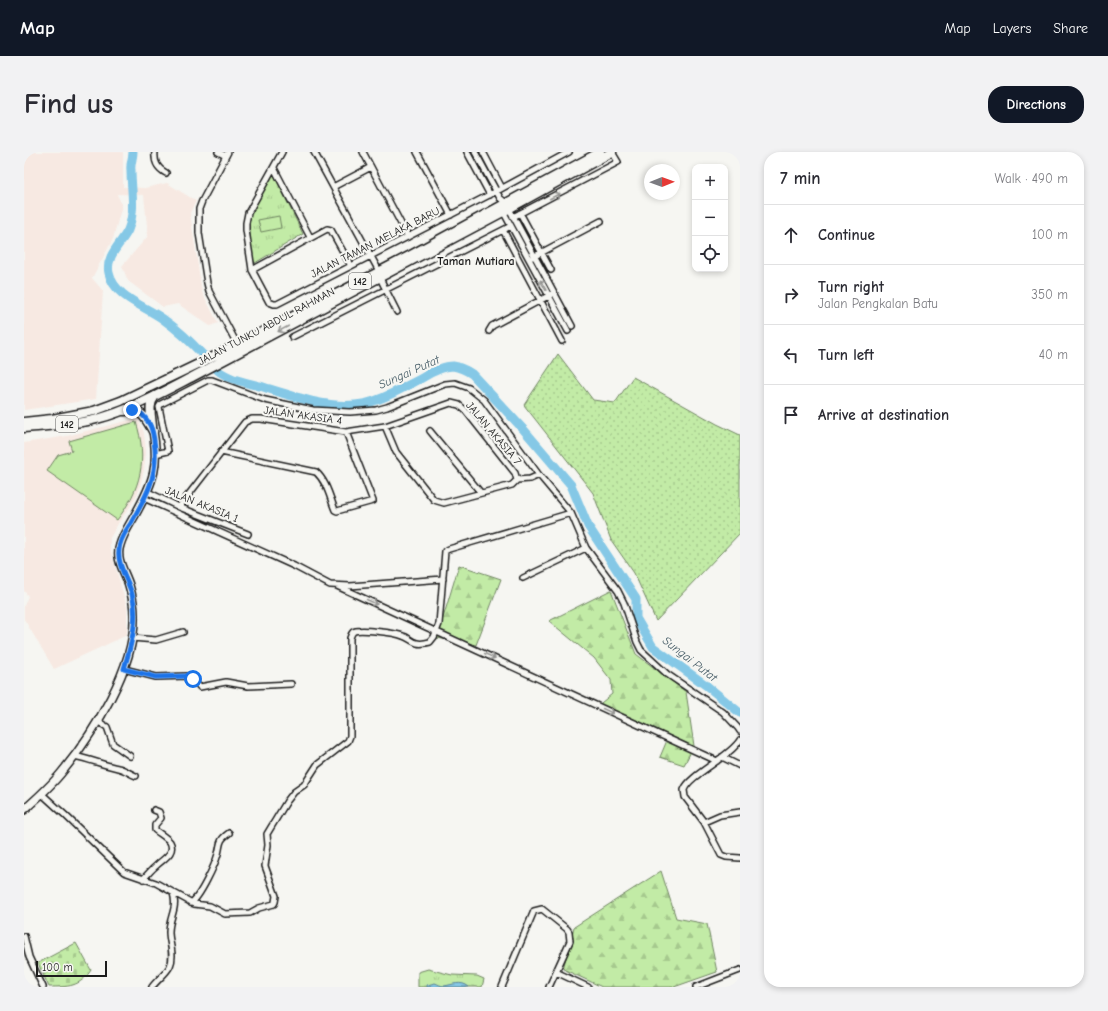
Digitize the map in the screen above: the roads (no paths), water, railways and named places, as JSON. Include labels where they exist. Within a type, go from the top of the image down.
[{"type":"main road","name":"JALAN TUNKU ABDUL RAHMAN","points":[[24,428],[87,421],[110,415],[155,396],[194,376],[205,366],[379,275],[600,152]]},
{"type":"main road","name":"JALAN TUNKU ABDUL RAHMAN","points":[[504,206],[612,152]]},
{"type":"main road","name":"JALAN TUNKU ABDUL RAHMAN","points":[[220,358],[237,344],[379,275]]},
{"type":"main road","name":"JALAN TUNKU ABDUL RAHMAN","points":[[24,422],[52,419],[94,411],[121,401],[189,369],[205,366]]},
{"type":"main road","points":[[144,401],[151,391],[189,369]]},
{"type":"main road","points":[[24,810],[42,794],[74,756],[97,721],[124,669],[132,638],[134,619],[132,596],[120,562],[119,550],[123,536],[146,495],[154,473],[155,454],[150,407],[151,400],[155,396]]},
{"type":"main road","points":[[94,411],[113,408],[134,399],[141,399],[144,401]]},
{"type":"main road","points":[[144,401],[153,431]]},
{"type":"main road","points":[[110,415],[125,411],[138,411],[146,418],[153,431]]},
{"type":"street","points":[[154,152],[154,160],[156,165],[166,173]]},
{"type":"street","points":[[218,152],[227,154],[199,209],[199,229],[209,290],[237,344]]},
{"type":"street","points":[[282,152],[246,218],[246,230],[252,270],[327,229],[331,230],[351,266]]},
{"type":"street","points":[[314,152],[371,256],[397,312]]},
{"type":"street","points":[[364,152],[408,237]]},
{"type":"street","points":[[417,152],[451,215]]},
{"type":"street","points":[[466,152],[490,195]]},
{"type":"street","points":[[475,152],[497,191],[511,226],[568,331]]},
{"type":"street","points":[[483,152],[502,188]]},
{"type":"street","name":"JALAN TAMAN MELAKA BARU","points":[[252,270],[269,302],[277,304],[490,195],[569,152]]},
{"type":"street","points":[[513,217],[618,162],[612,152]]},
{"type":"street","points":[[333,187],[371,167]]},
{"type":"street","points":[[274,168],[310,237]]},
{"type":"street","points":[[504,206],[513,217],[572,326]]},
{"type":"street","points":[[520,213],[551,270]]},
{"type":"street","points":[[529,259],[601,221]]},
{"type":"street","points":[[292,337],[511,226]]},
{"type":"street","points":[[503,230],[562,341]]},
{"type":"street","points":[[489,331],[492,326],[554,293]]},
{"type":"street","points":[[194,376],[197,386]]},
{"type":"street","points":[[155,454],[168,451],[159,407],[197,386],[212,380],[265,400],[313,410],[350,412],[376,410],[445,384],[461,384],[473,390],[484,400],[570,513],[586,548],[618,591],[624,603],[633,632],[641,650],[667,674],[723,712],[740,731]]},
{"type":"street","name":"JALAN AKASIA 4","points":[[221,452],[245,422],[252,419],[261,419],[346,432],[385,426],[451,403]]},
{"type":"street","name":"JALAN AKASIA 7","points":[[451,403],[459,405],[465,410],[515,473],[517,480]]},
{"type":"street","points":[[385,426],[396,452],[434,500],[438,502],[444,503],[481,493],[512,484],[517,480],[530,479],[539,474]]},
{"type":"street","points":[[179,507],[221,452],[316,472],[321,476],[334,509],[337,511],[372,501],[346,432]]},
{"type":"street","points":[[430,432],[481,493]]},
{"type":"street","points":[[146,495],[325,582],[719,759],[740,766]]},
{"type":"street","name":"JALAN AKASIA 1","points":[[146,495],[248,534]]},
{"type":"street","points":[[42,794],[124,872],[144,879],[191,903],[210,906],[220,912],[230,915],[250,913],[259,908],[274,904],[276,896],[264,866],[268,845],[267,834],[294,792],[304,785],[317,765],[348,741],[350,736],[349,669],[350,638],[352,633],[354,631],[362,631],[400,635],[405,636],[412,641],[421,643],[430,642],[437,632],[441,611],[444,554],[449,549],[570,513]]},
{"type":"street","points":[[523,578],[586,548]]},
{"type":"street","points":[[336,586],[443,579]]},
{"type":"street","points":[[132,638],[156,640],[183,632]]},
{"type":"street","points":[[124,669],[156,677],[188,676],[200,687],[220,682],[248,686],[291,684]]},
{"type":"street","points":[[97,721],[107,727],[113,744],[130,756]]},
{"type":"street","points":[[740,740],[736,746],[687,783],[684,790],[686,797],[704,822],[721,855],[726,858],[740,858]]},
{"type":"street","points":[[74,756],[100,762],[114,768],[120,768],[136,776]]},
{"type":"street","points":[[144,879],[157,864],[167,857],[171,850],[171,844],[169,841],[155,830],[155,825],[161,818],[159,812],[154,810]]},
{"type":"street","points":[[704,822],[720,815],[740,812]]},
{"type":"street","points":[[191,903],[203,888],[218,854],[220,842],[229,833]]},
{"type":"street","points":[[152,987],[166,972],[172,959],[169,932],[175,905],[173,893]]},
{"type":"street","points":[[502,987],[534,912],[542,909],[569,932],[570,940],[549,987]]},
{"type":"street","points":[[24,936],[29,957],[43,987]]},
{"type":"street","points":[[696,987],[703,986],[740,970]]},
{"type":"street","points":[[556,972],[588,987]]},
{"type":"water","points":[[435,983],[444,986],[460,983],[469,987],[427,987],[427,985]]},
{"type":"waterway","name":"Sungai Putat","points":[[133,152],[131,168],[132,215],[128,230],[112,255],[108,267],[112,281],[124,295],[163,319],[194,345],[220,372],[225,375],[240,381],[319,403],[332,405],[355,405],[372,402],[381,399],[440,368],[445,367],[456,366],[472,374],[524,430],[571,485],[588,526],[636,599],[636,618],[653,647],[707,686],[740,713]]},
{"type":"district","name":"Taman Mutiara","points":[[476,261]]}]
